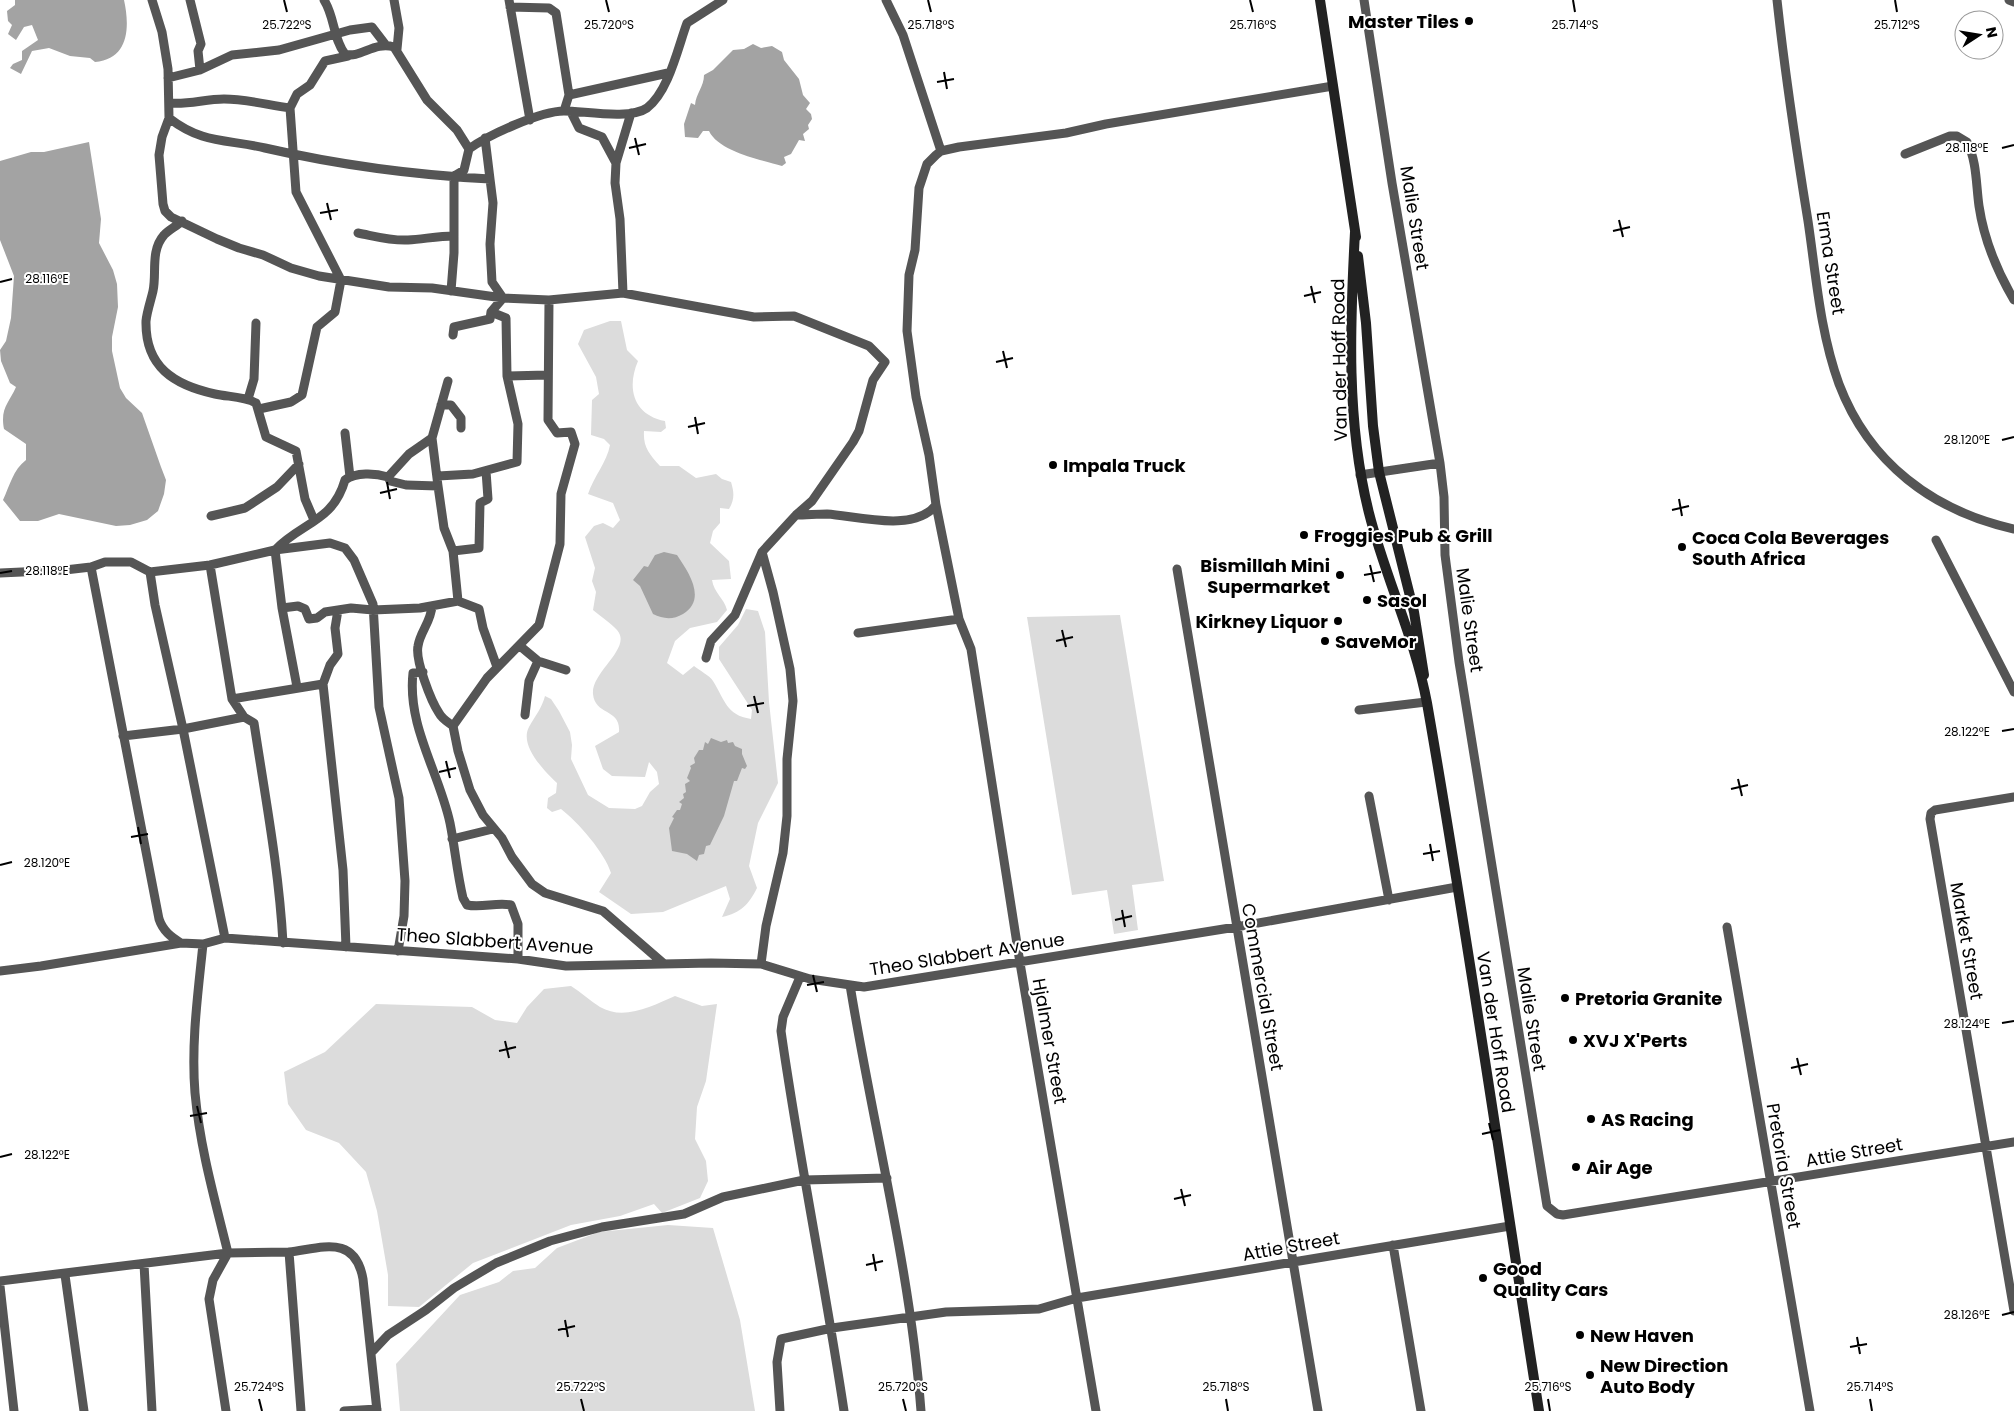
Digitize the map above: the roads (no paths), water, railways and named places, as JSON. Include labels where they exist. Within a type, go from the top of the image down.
[{"type":"main road","name":"Van der Hoff Road","points":[[1320,0],[1355,232],[1366,323],[1372,426],[1379,472],[1416,619],[1424,668],[1426,702],[1457,887],[1538,1411]]},
{"type":"main road","name":"Van der Hoff Road","points":[[1355,232],[1352,283],[1352,392],[1360,475],[1381,555],[1424,689]]},
{"type":"street","points":[[152,0],[165,44],[168,78],[169,118],[162,137],[159,155],[163,204],[165,211],[171,216],[239,248],[263,254],[291,268],[341,280],[389,287],[432,288],[503,298],[549,300],[624,293],[754,317],[794,316],[869,346],[886,362],[873,380],[859,431],[853,442],[812,501],[796,515],[762,552],[735,615],[711,642],[706,658]]},
{"type":"street","points":[[190,0],[201,44],[198,51],[200,70]]},
{"type":"street","points":[[324,0],[340,48],[348,56]]},
{"type":"street","points":[[394,0],[399,28],[397,49],[427,100],[457,130],[469,149]]},
{"type":"street","points":[[454,176],[464,170],[469,149],[484,138],[530,120],[567,111],[631,113],[648,107],[664,86],[679,53],[687,23],[713,3],[724,0]]},
{"type":"street","points":[[886,0],[903,35],[941,151],[1066,133],[1106,124],[1333,86]]},
{"type":"street","name":"Malie Street","points":[[1364,0],[1392,183],[1440,463],[1444,497],[1445,555],[1458,662],[1544,1198],[1551,1211]]},
{"type":"street","name":"Erma Street","points":[[1777,0],[1794,133],[1825,335],[1839,383],[1856,421],[1879,452],[1906,479],[1930,497],[1984,523],[2014,529]]},
{"type":"street","points":[[2009,0],[2014,2]]},
{"type":"street","points":[[530,120],[510,3],[548,4],[556,13],[569,95],[567,111],[579,128],[602,137],[616,163]]},
{"type":"street","points":[[168,78],[200,70],[232,55],[278,50],[337,35],[356,28],[372,27],[385,44],[397,49]]},
{"type":"street","points":[[259,409],[291,402],[302,395],[317,327],[335,312],[341,280],[300,203],[295,187],[290,108],[297,94],[310,85],[325,61],[385,44]]},
{"type":"street","points":[[569,95],[668,74]]},
{"type":"street","points":[[169,103],[193,104],[236,99],[290,108]]},
{"type":"street","points":[[624,293],[620,219],[615,184],[616,163],[631,113]]},
{"type":"street","points":[[169,118],[195,135],[264,148],[292,156],[358,167],[490,179]]},
{"type":"street","points":[[1905,154],[1950,136],[1957,136],[1967,142],[1972,155],[1984,232],[1993,260],[2014,300]]},
{"type":"street","points":[[484,138],[493,203],[490,244],[492,282],[503,298]]},
{"type":"street","name":"Hjalmer Street","points":[[941,151],[927,164],[919,188],[915,250],[909,274],[907,331],[916,397],[929,455],[936,506],[960,619],[971,649],[1020,963],[1096,1411]]},
{"type":"street","points":[[451,292],[454,236],[454,176]]},
{"type":"street","points":[[182,221],[164,234],[156,251],[155,283],[146,322],[152,351],[165,374],[180,384],[209,393],[248,399],[256,403],[259,409],[262,430],[266,437],[296,451],[305,498],[314,520]]},
{"type":"street","points":[[358,233],[392,240],[454,236]]},
{"type":"street","points":[[453,335],[454,327],[490,319],[491,312],[503,298]]},
{"type":"street","points":[[454,726],[487,678],[539,625],[560,544],[561,494],[575,444],[571,432],[556,433],[548,420],[549,300]]},
{"type":"street","points":[[275,550],[314,520],[325,516],[342,492],[345,480],[350,477],[375,474],[388,477],[390,481],[406,485],[473,474],[518,462],[518,424],[507,376],[506,318],[491,312]]},
{"type":"street","points":[[248,399],[254,379],[256,323]]},
{"type":"street","points":[[507,376],[547,375]]},
{"type":"street","points":[[448,381],[432,438],[444,528],[453,551],[458,601]]},
{"type":"street","points":[[441,405],[452,405],[460,418],[461,428]]},
{"type":"street","points":[[345,433],[350,477]]},
{"type":"street","points":[[388,477],[409,454],[432,438]]},
{"type":"street","points":[[1360,475],[1440,463]]},
{"type":"street","points":[[211,516],[245,508],[277,487],[299,464]]},
{"type":"street","points":[[453,551],[479,548],[480,503],[488,498],[486,471]]},
{"type":"street","points":[[796,515],[827,514],[894,521],[918,518],[936,506]]},
{"type":"street","points":[[1936,540],[2014,692]]},
{"type":"street","points":[[0,573],[41,572],[91,567],[105,562],[131,562],[150,572],[210,566],[275,550],[330,544],[346,548],[354,560],[373,604],[379,707],[399,798],[404,907],[398,950]]},
{"type":"street","points":[[275,550],[282,608],[297,687]]},
{"type":"street","points":[[761,964],[785,834],[792,701],[790,669],[762,552]]},
{"type":"street","points":[[210,566],[232,699],[244,717],[254,723],[281,901],[283,943]]},
{"type":"street","points":[[91,567],[123,736],[139,807],[159,920],[167,933],[181,943]]},
{"type":"street","name":"Commercial Street","points":[[1177,569],[1318,1411]]},
{"type":"street","points":[[150,572],[155,605],[183,729],[225,938]]},
{"type":"street","points":[[282,608],[298,606],[305,609],[309,619],[317,618],[325,612],[351,608],[373,610],[432,606],[458,601],[479,609],[483,628],[497,667]]},
{"type":"street","points":[[432,606],[430,620],[418,647],[423,672],[438,712],[443,719],[454,726],[466,780],[483,815],[502,838],[512,857],[534,886],[545,893],[603,911],[663,964]]},
{"type":"street","points":[[338,610],[335,628],[338,654],[330,664],[323,684],[343,870],[346,947]]},
{"type":"street","points":[[858,632],[960,619]]},
{"type":"street","points":[[520,646],[538,661],[566,670]]},
{"type":"street","points":[[525,715],[529,681],[538,661]]},
{"type":"street","points":[[423,672],[412,673],[411,696],[414,714],[436,773],[450,823],[458,878],[467,905],[476,907],[511,905],[516,914],[519,940],[518,959]]},
{"type":"street","points":[[232,699],[323,684]]},
{"type":"street","points":[[1359,710],[1426,702]]},
{"type":"street","points":[[123,736],[183,729],[244,717]]},
{"type":"street","points":[[1368,796],[1388,900]]},
{"type":"street","name":"Market Street","points":[[2014,797],[1938,809],[1931,813],[1932,834],[2014,1311]]},
{"type":"street","points":[[452,839],[493,829]]},
{"type":"street","name":"Theo Slabbert Avenue","points":[[0,971],[181,943],[203,944],[225,938],[518,959],[566,966],[761,964],[800,977],[864,987],[1236,927],[1457,887]]},
{"type":"street","name":"Pretoria Street","points":[[1727,927],[1740,1012],[1810,1411]]},
{"type":"street","points":[[203,944],[194,1038],[195,1092],[205,1161],[228,1253],[213,1280],[209,1299],[226,1411]]},
{"type":"street","points":[[800,977],[783,1017],[781,1031],[804,1180],[832,1328],[844,1411]]},
{"type":"street","points":[[850,985],[869,1098],[887,1178],[910,1318],[921,1411]]},
{"type":"street","name":"Attie Street","points":[[1551,1211],[1563,1215],[1771,1183],[2014,1142]]},
{"type":"street","points":[[371,1353],[388,1335],[426,1310],[454,1288],[496,1263],[550,1241],[602,1226],[684,1214],[723,1197],[804,1180],[887,1178]]},
{"type":"street","name":"Attie Street","points":[[780,1411],[778,1362],[780,1338],[832,1328],[964,1311],[996,1312],[1039,1309],[1077,1298],[1510,1226]]},
{"type":"street","points":[[0,1281],[65,1275],[228,1253],[289,1252],[336,1246],[344,1248],[358,1261],[362,1278],[377,1410],[344,1411]]},
{"type":"street","points":[[1393,1246],[1421,1411]]},
{"type":"street","points":[[289,1252],[301,1411]]},
{"type":"street","points":[[144,1264],[152,1411]]},
{"type":"street","points":[[65,1275],[84,1411]]},
{"type":"street","points":[[0,1286],[14,1411]]},
{"type":"place","name":"Master Tiles","points":[[1469,21]]},
{"type":"place","name":"Impala Truck","points":[[1053,465]]},
{"type":"place","name":"Froggies Pub & Grill","points":[[1304,535]]},
{"type":"place","name":"Coca Cola Beverages South Africa","points":[[1682,547]]},
{"type":"place","name":"Bismillah Mini Supermarket","points":[[1340,575]]},
{"type":"place","name":"Sasol","points":[[1367,600]]},
{"type":"place","name":"Kirkney Liquor","points":[[1338,621]]},
{"type":"place","name":"SaveMor","points":[[1325,641]]},
{"type":"place","name":"Pretoria Granite","points":[[1565,998]]},
{"type":"place","name":"XVJ X'Perts","points":[[1573,1040]]},
{"type":"place","name":"AS Racing","points":[[1591,1119]]},
{"type":"place","name":"Air Age","points":[[1576,1167]]},
{"type":"place","name":"Good Quality Cars","points":[[1483,1278]]},
{"type":"place","name":"New Haven","points":[[1580,1335]]},
{"type":"place","name":"New Direction Auto Body","points":[[1590,1375]]}]
